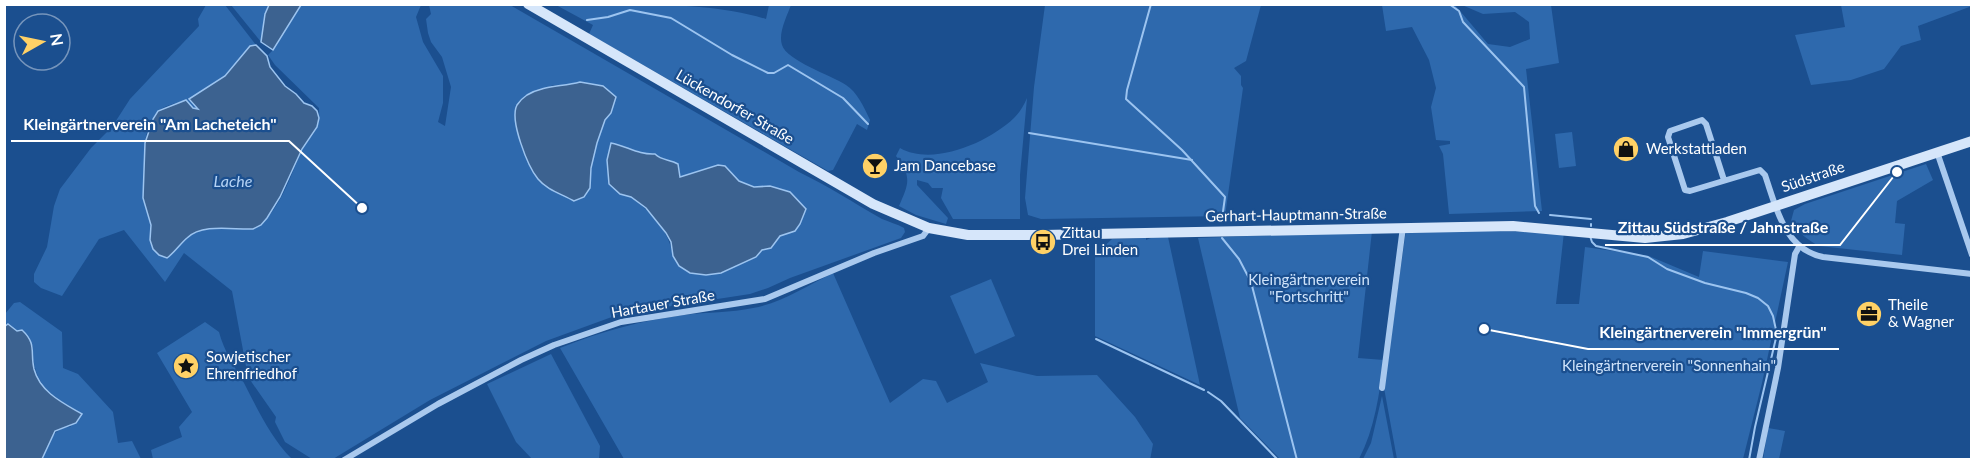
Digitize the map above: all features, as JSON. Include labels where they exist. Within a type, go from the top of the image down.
[{"type":"main road","name":"Lückendorfer Straße","points":[[528,4],[873,204],[929,228]]},
{"type":"main road","name":"Südstraße","points":[[1663,237],[1697,231],[1971,141]]},
{"type":"main road","name":"Gerhart-Hauptmann-Straße","points":[[929,228],[968,235],[990,236],[1513,226],[1636,237],[1663,237]]},
{"type":"street","points":[[1724,180],[1706,124],[1702,120],[1670,131],[1668,137],[1685,190],[1690,191],[1760,170],[1765,175],[1784,227],[1799,247],[1814,255],[1971,274]]},
{"type":"street","points":[[1937,152],[1971,255]]},
{"type":"street","points":[[1382,388],[1403,227]]},
{"type":"street","name":"Hartauer Straße","points":[[344,459],[429,408],[554,345],[621,322],[765,299],[874,253],[923,236],[929,228]]},
{"type":"street","points":[[1759,459],[1779,362],[1795,254],[1799,247]]},
{"type":"green space","points":[[301,4],[421,5],[416,17],[423,42],[443,76],[443,103],[438,122],[445,126],[451,87],[442,57],[431,42],[428,33],[426,19],[431,14],[429,5],[510,5],[882,219],[904,228],[905,232],[901,238],[750,294],[620,314],[546,341],[430,400],[333,459],[312,459],[285,442],[275,422],[276,417],[248,377],[232,291],[184,253],[165,282],[124,230],[99,239],[62,296],[41,288],[34,282],[34,274],[47,247],[54,206],[60,189],[91,148],[112,127],[130,99],[199,26],[198,19],[206,5],[225,5],[256,45],[250,46],[225,76],[189,99],[198,107],[201,121],[207,122],[214,134],[212,138],[209,139],[205,130],[200,126],[200,121],[186,100],[156,113],[150,124],[146,137],[144,167],[151,224],[151,244],[156,252],[166,258],[187,238],[201,230],[253,229],[262,223],[283,194],[302,150],[316,130],[319,118],[319,108],[275,65],[268,55]],"holes":[[[580,82],[611,113],[597,140],[589,190],[584,196],[574,201],[544,185],[521,145],[515,115],[517,105],[553,85],[565,86]],[[624,146],[642,155],[655,154],[660,159],[673,161],[680,177],[718,165],[725,166],[739,181],[754,187],[770,186],[790,192],[798,203],[800,224],[795,231],[780,236],[771,248],[761,250],[756,257],[721,273],[673,256],[668,238],[658,222],[631,197]]]},
{"type":"green space","points":[[1971,4],[1972,6],[1918,26],[1921,40],[1901,46],[1884,69],[1851,80],[1811,85],[1795,35],[1845,27],[1841,5]]},
{"type":"green space","points":[[231,5],[269,5],[265,14],[261,42]]},
{"type":"green space","points":[[556,5],[690,6],[742,13],[766,19],[769,5],[791,5],[781,35],[782,45],[792,57],[839,81],[854,92],[870,120],[867,130],[857,124],[833,170],[828,171],[589,34],[593,25]]},
{"type":"green space","points":[[1045,5],[1261,5],[1246,61],[1234,68],[1241,76],[1243,88],[1225,216],[1041,219],[1028,215],[1025,198],[1034,87]]},
{"type":"green space","points":[[1382,5],[1455,5],[1488,44],[1510,47],[1530,39],[1529,22],[1515,12],[1483,14],[1462,5],[1551,5],[1559,63],[1526,69],[1542,211],[1449,214],[1443,154],[1439,146],[1450,144],[1450,141],[1436,140],[1431,107],[1436,88],[1429,60],[1412,27],[1386,31]]},
{"type":"green space","points":[[1027,98],[1020,175],[1020,219],[953,219],[941,198],[943,188],[932,188],[928,183],[917,180],[917,185],[948,218],[946,224],[916,215],[899,206],[907,186],[905,169],[896,156],[900,148],[928,155],[960,149],[976,143],[1014,118]]},
{"type":"green space","points":[[1572,132],[1576,166],[1559,168],[1555,134]]},
{"type":"green space","points":[[1926,164],[1933,180],[1897,201],[1895,223],[1905,224],[1902,255],[1819,246],[1804,236],[1791,221],[1794,210],[1805,204]]},
{"type":"green space","name":"Kleingärtnerverein \"Sonnenhain\"","points":[[1406,230],[1564,232],[1556,304],[1579,304],[1585,247],[1649,256],[1699,277],[1703,251],[1788,262],[1743,459],[1397,459],[1384,388]]},
{"type":"green space","name":"Kleingärtnerverein \"Fortschritt\"","points":[[1372,231],[1358,358],[1384,360],[1376,411],[1369,435],[1359,459],[1280,459],[1240,418],[1198,238]]},
{"type":"green space","points":[[1153,237],[1168,237],[1200,385],[1095,336],[1095,255],[1112,239],[1146,238],[1146,240]]},
{"type":"green space","points":[[833,273],[890,403],[923,379],[936,381],[947,403],[988,382],[980,363],[1037,376],[1097,375],[1135,417],[1153,444],[1150,460],[624,459],[560,348],[621,327],[652,320],[763,306],[794,294]]},
{"type":"green space","points":[[991,279],[1015,336],[975,354],[950,296]]},
{"type":"green space","points":[[20,302],[62,332],[63,368],[78,374],[113,412],[118,443],[132,441],[141,459],[42,459],[48,443],[55,434],[59,430],[70,427],[82,414],[46,388],[36,371],[33,346],[8,324],[5,327],[5,314],[14,303]]},
{"type":"green space","points":[[205,322],[219,332],[230,358],[265,423],[292,459],[153,459],[151,450],[182,437],[179,427],[192,412],[157,353]]},
{"type":"green space","points":[[551,354],[600,446],[599,459],[532,459],[516,442],[487,384]]},
{"type":"green space","points":[[1382,396],[1394,459],[1363,459],[1371,443]]},
{"type":"green space","points":[[1768,428],[1785,431],[1779,459],[1763,460]]},
{"type":"water","points":[[269,5],[301,5],[273,50],[261,42],[265,14]]},
{"type":"water","name":"Lache","points":[[256,45],[267,56],[270,67],[285,86],[317,111],[319,118],[317,127],[302,149],[280,197],[261,225],[253,229],[201,230],[187,238],[167,258],[159,255],[153,249],[150,240],[151,225],[143,198],[145,143],[153,119],[158,111],[186,100],[193,108],[198,109],[189,99],[225,76],[250,46]]},
{"type":"water","points":[[580,82],[603,86],[616,97],[597,143],[591,168],[590,188],[584,197],[574,201],[546,186],[534,173],[517,132],[515,112],[520,101],[533,92]]},
{"type":"water","points":[[611,143],[643,153],[655,154],[660,158],[675,162],[678,164],[680,177],[718,165],[725,166],[739,181],[754,187],[770,186],[790,192],[806,209],[795,231],[780,236],[771,248],[762,250],[756,257],[721,273],[706,275],[690,273],[679,266],[673,256],[671,242],[666,233],[646,208],[631,197],[620,194],[609,184],[607,160]]},
{"type":"water","points":[[8,324],[17,331],[22,330],[30,340],[34,369],[41,384],[53,396],[82,414],[76,423],[55,431],[42,459],[5,459],[4,327]]},
{"type":"waterway","points":[[1151,4],[1126,99],[1182,150],[1225,197],[1222,219]]},
{"type":"waterway","points":[[1449,4],[1459,11],[1463,22],[1524,87],[1535,206],[1539,213]]},
{"type":"waterway","points":[[587,20],[608,17],[630,10],[671,18],[732,55],[768,73],[774,73],[788,65],[843,98],[868,124]]},
{"type":"waterway","points":[[1029,133],[1192,160]]},
{"type":"waterway","points":[[1550,215],[1591,219]]},
{"type":"waterway","points":[[1590,236],[1596,246],[1648,257],[1667,269],[1705,283],[1746,293],[1758,298],[1768,306],[1773,316],[1776,338],[1749,460]]},
{"type":"waterway","points":[[1222,238],[1239,259],[1251,282],[1297,460]]},
{"type":"waterway","points":[[1096,339],[1204,390]]},
{"type":"waterway","points":[[1208,392],[1221,401],[1278,460]]},
{"type":"place","name":"Werkstattladen","points":[[1626,149]]},
{"type":"place","name":"Jam Dancebase","points":[[875,166]]},
{"type":"place","name":"Zittau Südstraße / Jahnstraße","points":[[1897,172]]},
{"type":"place","name":"Kleingärtnerverein \"Am Lacheteich\"","points":[[362,208]]},
{"type":"place","name":"Zittau Drei Linden","points":[[1043,242]]},
{"type":"place","name":"Theile & Wagner","points":[[1869,314]]},
{"type":"place","name":"Kleingärtnerverein \"Immergrün\"","points":[[1484,329]]},
{"type":"place","name":"Sowjetischer Ehrenfriedhof","points":[[186,366]]}]
